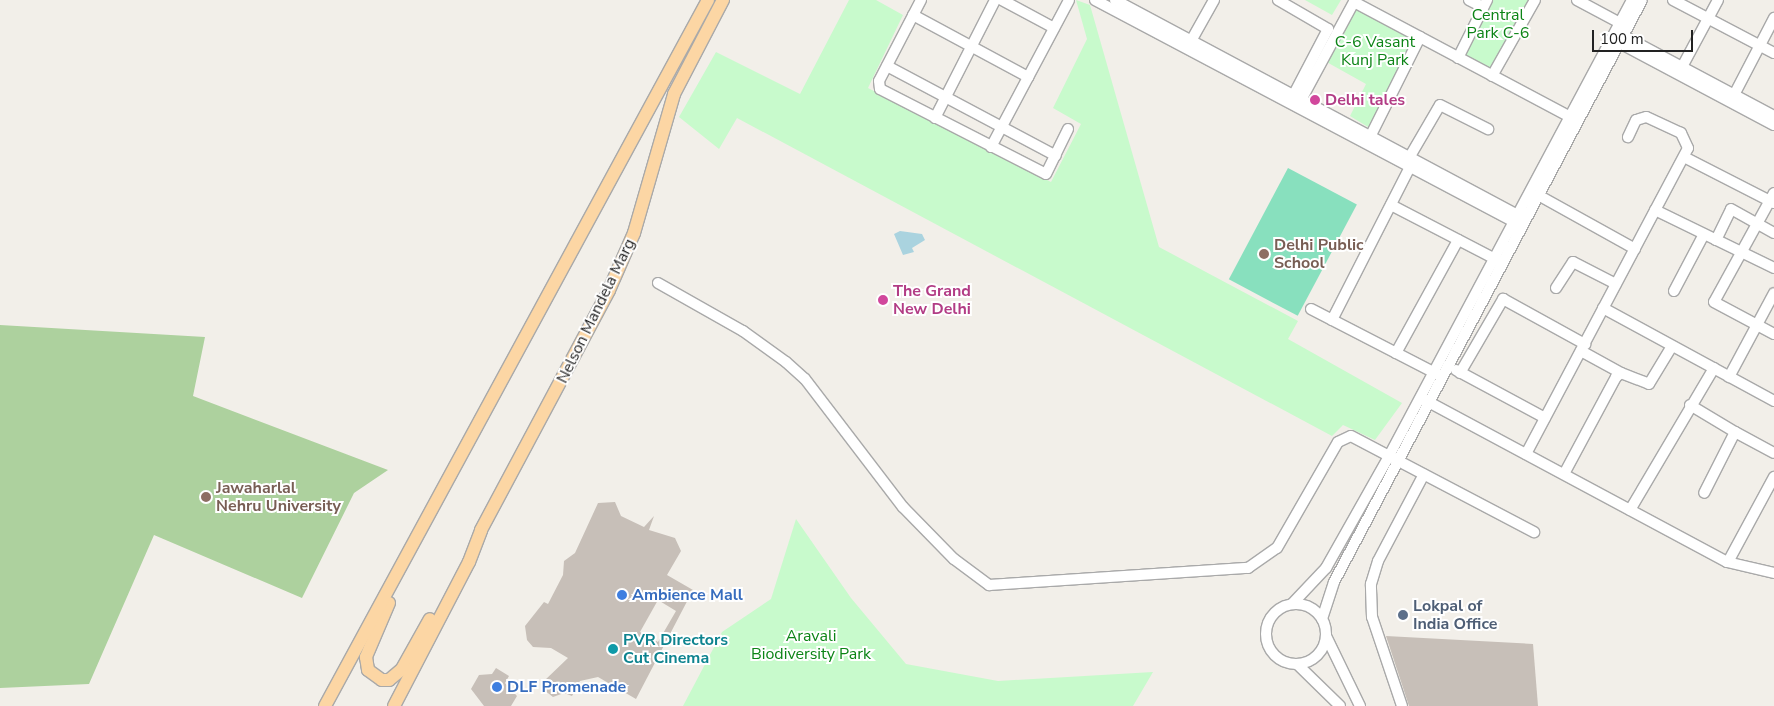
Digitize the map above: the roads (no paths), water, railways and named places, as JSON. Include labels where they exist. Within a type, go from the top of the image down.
[{"type":"main road","name":"Nelson Mandela Marg","points":[[325,706],[708,0]]},
{"type":"main road","name":"Nelson Mandela Marg","points":[[430,515],[367,649],[368,670],[382,680],[389,680],[402,669],[481,530],[631,242],[674,94],[723,0]]},
{"type":"main road","name":"Nelson Mandela Marg","points":[[394,706],[469,562],[481,530]]},
{"type":"street","points":[[920,0],[879,81],[880,89],[1046,174],[1068,129]]},
{"type":"street","points":[[936,118],[995,0]]},
{"type":"street","points":[[1002,0],[1054,28]]},
{"type":"street","points":[[991,147],[1069,0]]},
{"type":"street","points":[[1094,0],[1520,220]]},
{"type":"street","points":[[1115,0],[1370,136],[1410,162]]},
{"type":"street","points":[[1191,42],[1214,0]]},
{"type":"street","points":[[1278,0],[1328,29],[1297,98]]},
{"type":"street","points":[[1458,58],[1485,4],[1470,0]]},
{"type":"street","points":[[1492,76],[1535,0]]},
{"type":"street","points":[[1577,0],[1618,34],[1774,125]]},
{"type":"street","points":[[1520,220],[1538,195],[1618,34],[1632,0]]},
{"type":"street","points":[[1360,706],[1326,636],[1322,619],[1334,582],[1394,458],[1520,220],[1570,118],[1618,34],[1642,0]]},
{"type":"street","points":[[1674,0],[1774,52]]},
{"type":"street","points":[[1682,67],[1718,0]]},
{"type":"street","points":[[1297,98],[1355,1],[1570,118]]},
{"type":"street","points":[[913,15],[1028,77]]},
{"type":"street","points":[[1734,95],[1774,18]]},
{"type":"street","points":[[1618,34],[1774,116]]},
{"type":"street","points":[[1370,136],[1420,37]]},
{"type":"street","points":[[887,66],[1056,156]]},
{"type":"street","points":[[1332,320],[1440,105],[1488,130]]},
{"type":"street","points":[[1526,454],[1684,157],[1685,136],[1651,118],[1638,118],[1628,137]]},
{"type":"street","points":[[1684,157],[1773,199],[1741,252],[1714,304],[1774,334]]},
{"type":"street","points":[[1538,195],[1635,249]]},
{"type":"street","points":[[1391,204],[1498,261]]},
{"type":"street","points":[[1655,210],[1774,268]]},
{"type":"street","points":[[1716,240],[1731,210],[1774,233]]},
{"type":"street","points":[[1674,291],[1704,234]]},
{"type":"street","points":[[1396,353],[1458,240]]},
{"type":"street","points":[[1438,374],[1447,365],[1498,261]]},
{"type":"street","points":[[1556,288],[1573,262],[1616,284]]},
{"type":"street","points":[[658,283],[743,331],[786,362],[805,379],[902,508],[976,578],[995,586],[1248,568],[1277,548],[1338,442],[1358,437],[1534,532]]},
{"type":"street","points":[[1730,377],[1774,293]]},
{"type":"street","points":[[1460,373],[1503,299],[1621,373],[1649,384],[1672,346]]},
{"type":"street","points":[[1604,308],[1774,401]]},
{"type":"street","points":[[1311,309],[1438,374]]},
{"type":"street","points":[[1447,365],[1546,418]]},
{"type":"street","points":[[1630,510],[1690,405],[1714,368]]},
{"type":"street","points":[[1564,474],[1621,373]]},
{"type":"street","points":[[1424,400],[1728,562],[1774,572]]},
{"type":"street","points":[[1690,405],[1774,453]]},
{"type":"street","points":[[1704,492],[1735,432]]},
{"type":"street","points":[[1340,706],[1297,664],[1278,658],[1266,635],[1274,613],[1292,604],[1322,574],[1394,458]]},
{"type":"street","points":[[1402,706],[1372,617],[1371,584],[1378,561],[1424,474]]},
{"type":"street","points":[[1728,562],[1774,477]]},
{"type":"street","points":[[1292,604],[1311,608],[1322,619]]},
{"type":"street","points":[[1297,664],[1317,655],[1326,636]]},
{"type":"water","points":[[900,231],[922,234],[925,240],[912,248],[914,252],[903,255],[894,234]]},
{"type":"place","name":"Delhi tales","points":[[1315,100]]},
{"type":"place","name":"Delhi Public School","points":[[1264,254]]},
{"type":"place","name":"The Grand New Delhi","points":[[883,300]]},
{"type":"place","name":"Jawaharlal Nehru University","points":[[206,497]]},
{"type":"place","name":"Ambience Mall","points":[[622,595]]},
{"type":"place","name":"Lokpal of India Office","points":[[1403,615]]},
{"type":"place","name":"PVR Directors Cut Cinema","points":[[613,649]]},
{"type":"place","name":"DLF Promenade","points":[[497,687]]},
{"type":"park label","name":"Central Park C-6","points":[[1498,24]]},
{"type":"park label","name":"C-6 Vasant Kunj Park","points":[[1375,51]]},
{"type":"park label","name":"Aravali Biodiversity Park","points":[[811,645]]}]
